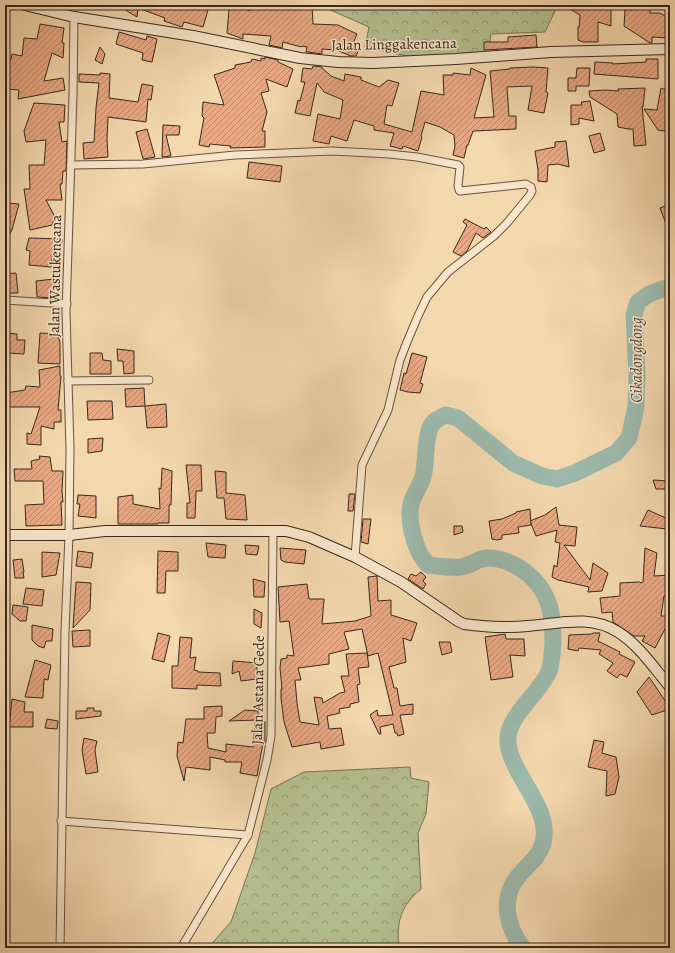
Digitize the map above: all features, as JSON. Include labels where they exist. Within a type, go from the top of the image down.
[{"type":"street","name":"Jalan Linggakencana","points":[[25,5],[74,17],[193,36],[300,58],[338,62],[373,63],[456,60],[551,52],[670,49]]},
{"type":"street","name":"Jalan Wastukencana","points":[[60,948],[65,631],[69,535],[70,449],[67,304],[74,17]]},
{"type":"street","points":[[71,165],[131,165],[235,155],[358,151],[417,157],[458,165],[460,167],[458,186],[460,191],[526,184],[531,187],[532,192],[507,223],[494,236],[448,272],[427,297],[400,360],[388,410],[362,465],[355,557]]},
{"type":"street","points":[[5,300],[67,304]]},
{"type":"street","points":[[68,381],[149,380]]},
{"type":"street","points":[[5,536],[69,535],[105,531],[291,532],[309,537],[355,557],[401,582],[458,622],[464,624],[508,627],[574,621],[589,622],[616,630],[632,643],[670,687]]},
{"type":"street","name":"Jalan Astana Gede","points":[[181,948],[248,835],[268,760],[271,736],[273,531]]},
{"type":"street","points":[[61,821],[248,835]]},
{"type":"green space","points":[[324,5],[558,5],[545,32],[491,34],[488,52],[427,60],[365,47],[369,27],[328,9]]},
{"type":"green space","points":[[410,767],[411,778],[429,782],[426,814],[418,833],[421,889],[409,901],[401,915],[398,930],[399,948],[208,948],[231,922],[255,853],[271,789],[304,772]]},
{"type":"building","points":[[117,5],[191,5],[208,10],[203,27],[184,22],[182,27],[164,21],[165,18],[138,8],[137,17]]},
{"type":"building","points":[[234,5],[238,5],[250,11],[250,6],[258,7],[258,5],[312,5],[313,24],[338,25],[357,34],[352,46],[359,49],[356,56],[351,56],[336,50],[322,49],[322,54],[306,52],[307,47],[301,47],[283,42],[282,48],[269,45],[271,36],[243,34],[243,39],[227,33],[229,9],[234,9]]},
{"type":"building","points":[[563,5],[611,5],[611,26],[598,22],[598,42],[583,42],[578,40],[580,15]]},
{"type":"building","points":[[639,5],[651,5],[650,13],[660,13],[670,19],[669,38],[652,37],[652,43],[650,43],[624,26],[625,10],[639,7]]},
{"type":"building","points":[[40,24],[64,28],[62,43],[64,43],[63,58],[52,53],[44,81],[63,78],[65,90],[18,99],[19,90],[6,89],[9,59],[11,59],[12,54],[22,56],[24,38],[37,39]]},
{"type":"building","points":[[119,32],[146,40],[147,36],[157,39],[152,62],[142,60],[143,53],[116,44]]},
{"type":"building","points":[[536,35],[537,47],[484,50],[484,42],[508,42],[508,37]]},
{"type":"building","points":[[100,47],[105,54],[102,64],[95,60]]},
{"type":"building","points":[[265,57],[278,60],[278,62],[293,69],[287,87],[266,79],[269,91],[261,93],[267,112],[262,131],[265,131],[265,147],[230,148],[231,146],[210,144],[209,147],[199,145],[204,118],[202,116],[203,102],[224,105],[214,75],[235,68],[235,65],[251,62],[252,59],[261,61],[261,58],[265,59]]},
{"type":"building","points":[[646,59],[658,59],[658,79],[594,74],[595,62],[613,64],[646,62]]},
{"type":"building","points":[[313,66],[322,67],[331,76],[344,81],[345,74],[361,77],[361,80],[379,87],[388,80],[399,83],[392,106],[387,105],[384,124],[412,132],[421,91],[444,95],[443,75],[453,75],[453,73],[470,75],[471,68],[486,75],[474,118],[494,117],[490,71],[510,68],[548,68],[546,92],[548,93],[544,113],[528,110],[532,86],[507,87],[509,116],[516,116],[516,129],[473,131],[467,145],[464,158],[453,155],[455,146],[454,135],[440,127],[425,122],[418,151],[403,146],[402,149],[390,146],[394,133],[374,130],[374,126],[354,120],[347,141],[331,136],[329,144],[313,141],[318,114],[340,119],[343,100],[324,92],[317,83],[310,116],[295,113],[305,82],[301,82],[303,68],[312,69]]},
{"type":"building","points":[[577,68],[590,68],[589,86],[576,86],[576,91],[568,91],[568,78],[576,78]]},
{"type":"building","points":[[100,73],[110,74],[109,98],[138,102],[142,84],[153,86],[151,100],[148,99],[146,122],[108,117],[108,157],[84,159],[83,143],[94,142],[99,83],[79,82],[79,74],[100,75]]},
{"type":"building","points":[[645,88],[643,107],[642,106],[646,145],[634,146],[633,129],[618,127],[617,114],[590,97],[589,91],[619,91],[618,89]]},
{"type":"building","points":[[661,88],[670,92],[670,132],[658,130],[644,109],[657,110]]},
{"type":"building","points":[[590,101],[594,121],[579,118],[579,124],[571,125],[571,105],[582,105],[581,102]]},
{"type":"building","points":[[34,103],[65,105],[64,122],[59,122],[62,142],[67,141],[66,171],[63,171],[62,184],[60,184],[62,200],[46,200],[55,217],[52,225],[30,230],[24,189],[30,189],[29,165],[44,165],[46,140],[26,142],[24,131]]},
{"type":"building","points":[[163,125],[180,126],[179,135],[166,135],[171,156],[162,157]]},
{"type":"building","points":[[147,129],[155,157],[143,159],[136,132]]},
{"type":"building","points":[[600,133],[605,150],[594,153],[589,136]]},
{"type":"building","points":[[566,141],[569,167],[558,164],[548,165],[547,182],[538,181],[535,151],[555,147],[555,142]]},
{"type":"building","points":[[249,162],[282,166],[280,182],[247,178]]},
{"type":"building","points":[[8,203],[19,204],[12,230],[5,241],[5,213]]},
{"type":"building","points":[[670,204],[670,232],[669,232],[660,208]]},
{"type":"building","points":[[465,219],[484,229],[486,227],[491,232],[483,238],[476,233],[467,251],[461,256],[453,252],[467,225],[463,222]]},
{"type":"building","points":[[29,238],[62,239],[61,252],[53,252],[51,267],[29,265],[30,251],[26,250]]},
{"type":"building","points":[[16,273],[18,293],[5,293],[5,274]]},
{"type":"building","points":[[54,279],[55,298],[37,297],[36,281]]},
{"type":"building","points":[[8,333],[17,334],[17,340],[25,340],[24,354],[6,353]]},
{"type":"building","points":[[40,333],[58,334],[60,343],[60,364],[38,363]]},
{"type":"building","points":[[117,349],[134,351],[134,373],[124,374],[123,361],[118,361]]},
{"type":"building","points":[[90,353],[102,353],[103,360],[111,361],[111,374],[90,374]]},
{"type":"building","points":[[412,353],[427,357],[420,383],[423,384],[420,393],[400,390],[404,373],[406,374]]},
{"type":"building","points":[[60,366],[61,376],[58,410],[61,410],[61,422],[54,422],[54,429],[41,426],[41,445],[27,444],[27,433],[31,434],[40,407],[6,407],[6,393],[25,390],[26,386],[40,387],[39,370]]},
{"type":"building","points":[[144,388],[145,406],[126,407],[125,389]]},
{"type":"building","points":[[87,401],[112,401],[113,419],[88,420]]},
{"type":"building","points":[[166,404],[167,427],[147,428],[145,406]]},
{"type":"building","points":[[103,438],[102,451],[88,453],[88,439]]},
{"type":"building","points":[[39,456],[50,457],[52,471],[63,471],[63,502],[61,502],[62,525],[26,526],[25,505],[44,504],[43,481],[15,481],[14,469],[32,469],[31,461],[40,459]]},
{"type":"building","points":[[186,465],[201,465],[202,491],[196,491],[195,518],[187,518],[187,503],[190,503]]},
{"type":"building","points":[[162,468],[172,471],[169,523],[118,524],[118,497],[133,495],[133,504],[160,509],[159,488],[161,489]]},
{"type":"building","points":[[215,471],[226,472],[226,493],[245,495],[247,520],[226,519],[224,498],[217,498]]},
{"type":"building","points":[[653,480],[669,481],[668,489],[656,489]]},
{"type":"building","points":[[349,494],[355,494],[353,511],[348,511]]},
{"type":"building","points":[[78,495],[96,496],[96,518],[78,516],[80,504],[77,504]]},
{"type":"building","points":[[556,507],[559,525],[577,527],[575,546],[564,545],[590,580],[593,563],[608,573],[602,591],[588,592],[589,587],[558,580],[552,577],[554,565],[557,567],[560,543],[555,542],[557,530],[536,536],[530,521],[545,515]]},
{"type":"building","points":[[530,509],[531,525],[518,527],[519,533],[502,535],[502,539],[492,539],[489,521],[502,519],[516,512]]},
{"type":"building","points":[[648,510],[668,519],[667,529],[640,526]]},
{"type":"building","points":[[363,519],[371,519],[368,544],[361,542]]},
{"type":"building","points":[[454,526],[462,526],[463,532],[454,535]]},
{"type":"building","points":[[206,543],[226,545],[225,558],[208,557]]},
{"type":"building","points":[[245,545],[259,546],[257,555],[246,554]]},
{"type":"building","points":[[280,548],[306,550],[304,564],[285,562],[281,560]]},
{"type":"building","points":[[645,548],[657,553],[654,576],[670,575],[670,595],[664,596],[661,616],[668,616],[666,627],[655,648],[642,641],[645,636],[634,636],[613,622],[612,612],[602,613],[600,598],[620,596],[620,583],[643,582]]},
{"type":"building","points":[[78,551],[93,553],[91,568],[76,566]]},
{"type":"building","points":[[158,551],[178,552],[178,571],[166,571],[165,593],[157,593]]},
{"type":"building","points":[[42,552],[60,553],[56,575],[42,577]]},
{"type":"building","points":[[22,559],[24,578],[15,578],[13,560]]},
{"type":"building","points":[[421,572],[426,577],[423,581],[426,584],[423,589],[408,579],[411,574],[416,576]]},
{"type":"building","points":[[377,576],[378,601],[391,600],[391,615],[417,623],[411,641],[403,638],[406,662],[389,667],[394,688],[397,688],[400,706],[413,704],[413,714],[400,715],[404,734],[398,736],[397,733],[395,733],[393,724],[380,727],[381,734],[379,734],[370,715],[377,710],[378,716],[393,715],[378,653],[368,656],[362,629],[344,632],[349,649],[329,654],[329,664],[298,668],[301,680],[295,680],[300,722],[319,725],[314,697],[322,698],[323,703],[340,693],[345,692],[341,676],[349,676],[346,654],[367,653],[369,667],[358,668],[360,684],[357,685],[359,702],[350,704],[350,707],[339,709],[340,713],[327,716],[329,729],[341,728],[344,745],[321,749],[320,742],[292,747],[284,722],[281,698],[282,689],[280,668],[281,659],[287,658],[287,655],[294,656],[289,621],[280,622],[278,587],[307,584],[309,599],[324,599],[322,624],[355,621],[371,616],[368,577]]},
{"type":"building","points":[[253,579],[265,582],[264,597],[254,597]]},
{"type":"building","points":[[76,582],[91,583],[90,610],[73,628]]},
{"type":"building","points":[[26,588],[44,590],[42,606],[23,604]]},
{"type":"building","points":[[13,605],[28,607],[26,621],[20,621],[12,614]]},
{"type":"building","points":[[254,609],[262,613],[261,628],[254,624]]},
{"type":"building","points":[[32,625],[53,629],[52,641],[46,641],[44,648],[38,646],[32,640]]},
{"type":"building","points":[[90,630],[90,646],[73,647],[72,631]]},
{"type":"building","points":[[158,633],[170,636],[164,662],[152,659]]},
{"type":"building","points":[[600,633],[598,641],[620,652],[619,654],[635,662],[627,677],[620,674],[617,678],[607,671],[613,663],[599,654],[601,650],[579,648],[578,651],[568,649],[569,635]]},
{"type":"building","points":[[505,634],[506,639],[524,639],[525,656],[510,655],[513,677],[491,680],[485,637]]},
{"type":"building","points":[[180,637],[192,638],[190,658],[196,657],[194,670],[198,672],[220,673],[221,686],[197,685],[197,689],[172,688],[172,666],[178,666]]},
{"type":"building","points":[[439,642],[450,642],[452,652],[442,655]]},
{"type":"building","points":[[35,660],[51,665],[48,680],[44,679],[43,698],[25,697]]},
{"type":"building","points":[[233,661],[257,663],[257,679],[241,681],[239,671],[232,674]]},
{"type":"building","points":[[649,677],[670,709],[652,715],[637,692]]},
{"type":"building","points":[[12,699],[25,702],[24,712],[33,712],[33,727],[9,727]]},
{"type":"building","points":[[222,706],[222,716],[216,717],[215,733],[207,733],[208,748],[226,752],[226,744],[253,747],[255,723],[265,722],[265,743],[263,743],[257,776],[240,773],[242,762],[225,762],[225,760],[210,757],[210,770],[186,767],[184,781],[177,756],[178,742],[183,743],[186,719],[204,719],[204,707]]},
{"type":"building","points":[[87,708],[94,708],[94,711],[101,711],[101,716],[76,719],[76,711],[87,711]]},
{"type":"building","points":[[245,710],[258,711],[258,720],[229,721]]},
{"type":"building","points":[[47,719],[58,721],[57,729],[45,728]]},
{"type":"building","points":[[84,738],[97,741],[95,750],[98,772],[86,774],[82,750]]},
{"type":"building","points":[[594,740],[604,742],[602,753],[616,757],[619,777],[615,794],[606,796],[607,771],[588,767]]},
{"type":"waterway","name":"Cikadongdong","points":[[523,948],[510,924],[507,905],[508,896],[516,879],[535,858],[541,848],[544,830],[542,817],[537,805],[516,768],[508,743],[509,733],[517,715],[545,680],[549,671],[553,644],[550,610],[546,597],[530,575],[507,561],[486,558],[461,567],[428,565],[417,548],[410,518],[410,508],[423,477],[427,440],[430,428],[434,422],[446,415],[458,418],[513,463],[542,476],[557,479],[575,473],[616,453],[629,438],[636,407],[637,374],[634,315],[638,302],[649,294],[670,288]]}]
